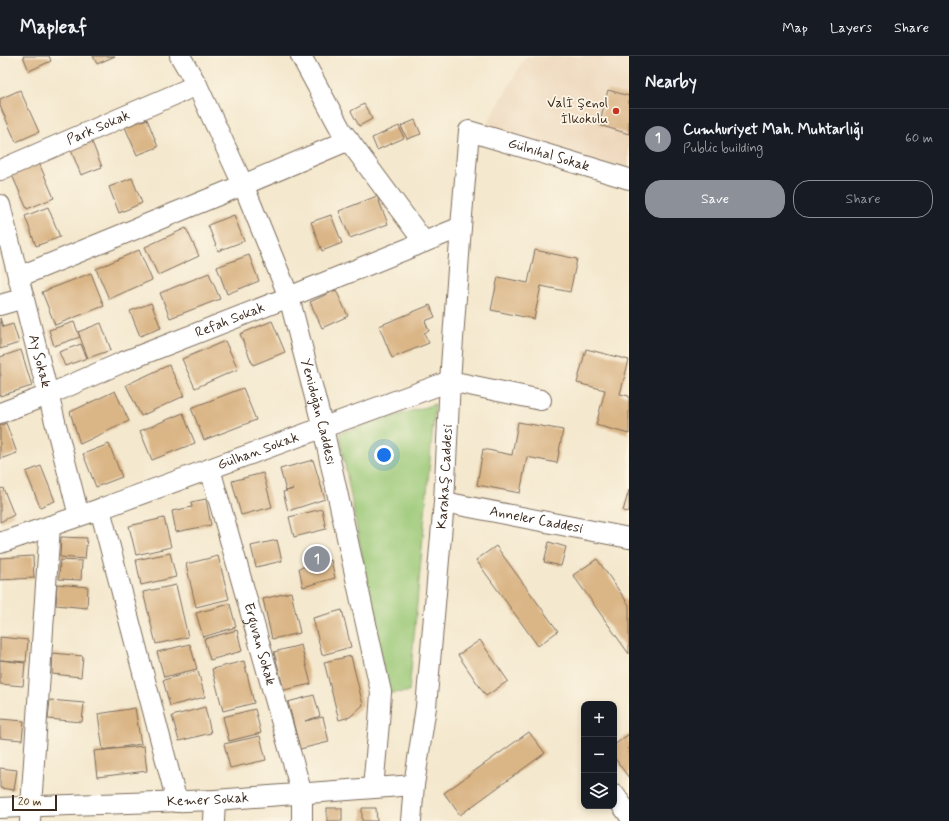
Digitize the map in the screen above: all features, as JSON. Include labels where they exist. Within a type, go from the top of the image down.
[{"type":"street","name":"Yenidoğan Caddesi","points":[[180,56],[197,85],[243,185],[289,297],[323,428],[381,692],[373,788]]},
{"type":"street","points":[[301,56],[341,130],[424,242]]},
{"type":"street","name":"Park Sokak","points":[[0,170],[197,85]]},
{"type":"street","name":"Gülnihal Sokak","points":[[469,131],[629,179]]},
{"type":"street","name":"Karakaş Caddesi","points":[[411,821],[414,784],[426,707],[444,502],[450,381],[469,131]]},
{"type":"street","points":[[18,277],[243,185],[348,140]]},
{"type":"street","name":"Ay Sokak","points":[[0,205],[79,516]]},
{"type":"street","name":"Refah Sokak","points":[[0,413],[48,395],[122,362],[289,297],[461,227]]},
{"type":"street","points":[[0,305],[24,298]]},
{"type":"street","points":[[450,381],[541,400]]},
{"type":"street","name":"Gülhan Sokak","points":[[0,543],[100,509],[450,381]]},
{"type":"street","name":"Erguvan Sokak","points":[[210,469],[302,794],[302,821]]},
{"type":"street","name":"Anneler Caddesi","points":[[444,502],[629,538]]},
{"type":"street","points":[[100,509],[177,802]]},
{"type":"street","points":[[30,814],[50,526]]},
{"type":"street","name":"Kemer Sokak","points":[[0,808],[30,814],[127,812],[177,802],[302,794],[414,784]]},
{"type":"street","points":[[617,798],[629,815]]},
{"type":"street","points":[[214,821],[215,800]]},
{"type":"shaded area","points":[[526,56],[629,56],[629,173],[483,131]]},
{"type":"green space","points":[[435,404],[409,692],[388,693],[339,433]]},
{"type":"building","points":[[23,56],[49,56],[51,61],[29,71]]},
{"type":"building","points":[[93,56],[115,56],[97,64]]},
{"type":"building","points":[[20,90],[39,132],[16,142],[0,106],[0,99]]},
{"type":"building","name":"Valİ Şenol İlkokulu","points":[[608,90],[629,96],[629,134],[599,125]]},
{"type":"building","points":[[364,104],[372,119],[359,126],[351,111]]},
{"type":"building","points":[[147,119],[158,147],[137,155],[125,127]]},
{"type":"building","points":[[415,120],[421,134],[407,139],[401,126]]},
{"type":"building","points":[[399,126],[404,138],[377,150],[372,138]]},
{"type":"building","points":[[92,142],[102,167],[81,175],[71,150]]},
{"type":"building","points":[[39,163],[54,198],[27,209],[12,175]]},
{"type":"building","points":[[132,178],[142,203],[119,213],[109,187]]},
{"type":"building","points":[[377,196],[388,224],[350,238],[339,211]]},
{"type":"building","points":[[48,207],[60,237],[36,246],[25,216]]},
{"type":"building","points":[[234,215],[244,241],[218,251],[208,225]]},
{"type":"building","points":[[331,215],[342,243],[322,251],[311,222]]},
{"type":"building","points":[[186,228],[199,256],[158,275],[145,247]]},
{"type":"building","points":[[139,250],[152,280],[109,299],[96,269]]},
{"type":"building","points":[[535,250],[577,259],[570,292],[541,286],[534,319],[491,310],[498,277],[528,283]]},
{"type":"building","points":[[249,255],[259,281],[227,294],[217,267]]},
{"type":"building","points":[[91,273],[104,306],[55,325],[42,292]]},
{"type":"building","points":[[209,273],[220,299],[170,318],[160,293]]},
{"type":"building","points":[[336,290],[348,316],[322,328],[310,302]]},
{"type":"building","points":[[151,303],[161,328],[140,336],[130,311]]},
{"type":"building","points":[[430,305],[435,317],[425,321],[429,331],[424,333],[429,343],[392,358],[379,326]]},
{"type":"building","points":[[0,318],[3,327],[13,324],[19,343],[0,349]]},
{"type":"building","points":[[272,321],[285,352],[253,365],[240,334]]},
{"type":"building","points":[[74,322],[80,337],[54,346],[49,330]]},
{"type":"building","points":[[101,323],[111,350],[88,358],[78,332]]},
{"type":"building","points":[[225,341],[238,369],[195,388],[182,359]]},
{"type":"building","points":[[81,344],[87,358],[65,366],[59,352]]},
{"type":"building","points":[[586,349],[629,360],[620,394],[629,396],[629,434],[596,425],[605,390],[577,383]]},
{"type":"building","points":[[21,350],[32,386],[0,396],[0,357]]},
{"type":"building","points":[[169,365],[184,396],[141,416],[126,385]]},
{"type":"building","points":[[243,388],[256,420],[204,440],[191,408]]},
{"type":"building","points":[[115,391],[129,421],[80,444],[70,412]]},
{"type":"building","points":[[183,413],[195,443],[152,460],[140,431]]},
{"type":"building","points":[[518,422],[563,430],[557,463],[527,457],[520,493],[477,485],[483,449],[512,455]]},
{"type":"building","points":[[6,423],[17,453],[0,459],[0,426]]},
{"type":"building","points":[[109,444],[122,477],[96,487],[83,454]]},
{"type":"building","points":[[313,460],[325,499],[288,511],[283,492],[293,489],[286,491],[280,469]]},
{"type":"building","points":[[41,466],[55,501],[40,507],[26,472]]},
{"type":"building","points":[[263,473],[272,507],[241,515],[232,481]]},
{"type":"building","points":[[3,488],[14,515],[0,522],[0,489]]},
{"type":"building","points":[[629,490],[629,512],[623,511]]},
{"type":"building","points":[[206,499],[211,525],[176,532],[172,511],[192,507],[191,502]]},
{"type":"building","points":[[322,509],[326,529],[294,537],[289,517]]},
{"type":"building","points":[[164,518],[171,547],[136,555],[129,526]]},
{"type":"building","points":[[61,537],[87,538],[85,559],[60,557]]},
{"type":"building","points":[[277,540],[282,561],[256,567],[251,546]]},
{"type":"building","points":[[549,542],[566,547],[561,566],[544,562]]},
{"type":"building","points":[[496,546],[558,631],[538,646],[476,560]]},
{"type":"building","points":[[170,553],[176,577],[141,585],[136,560]]},
{"type":"building","points":[[33,556],[34,578],[0,580],[0,558]]},
{"type":"building","points":[[218,556],[229,599],[196,607],[186,564]]},
{"type":"building","points":[[597,559],[629,605],[629,654],[573,575]]},
{"type":"building","points":[[60,560],[82,561],[81,580],[59,579]]},
{"type":"building","points":[[331,560],[335,578],[303,587],[299,568]]},
{"type":"building","points":[[57,584],[88,587],[87,608],[56,605]]},
{"type":"building","points":[[176,585],[188,637],[156,644],[143,592]]},
{"type":"building","points":[[291,592],[300,633],[272,639],[263,599]]},
{"type":"building","points":[[230,604],[236,627],[203,637],[196,613]]},
{"type":"building","points":[[342,610],[351,647],[322,655],[313,618]]},
{"type":"building","points":[[237,630],[242,651],[210,660],[204,639]]},
{"type":"building","points":[[0,637],[28,640],[26,662],[0,660]]},
{"type":"building","points":[[480,640],[508,681],[486,696],[458,655]]},
{"type":"building","points":[[190,644],[197,669],[164,677],[157,652]]},
{"type":"building","points":[[301,645],[311,684],[284,690],[274,652]]},
{"type":"building","points":[[53,653],[83,656],[81,677],[52,674]]},
{"type":"building","points":[[351,656],[363,705],[350,717],[339,720],[324,662]]},
{"type":"building","points":[[0,660],[25,663],[23,686],[0,684]]},
{"type":"building","points":[[244,661],[254,703],[223,711],[212,669]]},
{"type":"building","points":[[198,671],[205,697],[170,706],[163,680]]},
{"type":"building","points":[[314,695],[320,716],[305,721],[323,717],[329,742],[300,749],[288,702]]},
{"type":"building","points":[[50,700],[84,703],[82,722],[48,719]]},
{"type":"building","points":[[205,707],[211,733],[179,741],[172,716]]},
{"type":"building","points":[[135,708],[141,744],[103,750],[98,714]]},
{"type":"building","points":[[255,709],[261,733],[229,741],[223,717]]},
{"type":"building","points":[[0,719],[24,721],[22,740],[0,738]]},
{"type":"building","points":[[529,732],[545,753],[460,815],[444,793]]},
{"type":"building","points":[[629,734],[629,778],[617,761],[617,743]]},
{"type":"building","points":[[260,736],[266,760],[230,768],[224,744]]},
{"type":"building","points":[[144,746],[147,771],[97,777],[94,751]]},
{"type":"building","points":[[0,768],[17,770],[14,790],[0,788]]},
{"type":"building","points":[[327,808],[342,808],[342,821],[327,821]]},
{"type":"building","points":[[362,808],[376,808],[377,821],[362,821]]},
{"type":"place","name":"Valİ Şenol İlkokulu","points":[[616,111]]},
{"type":"place","name":"Cumhuriyet Mah. Muhtarlığı","points":[[317,559]]}]
